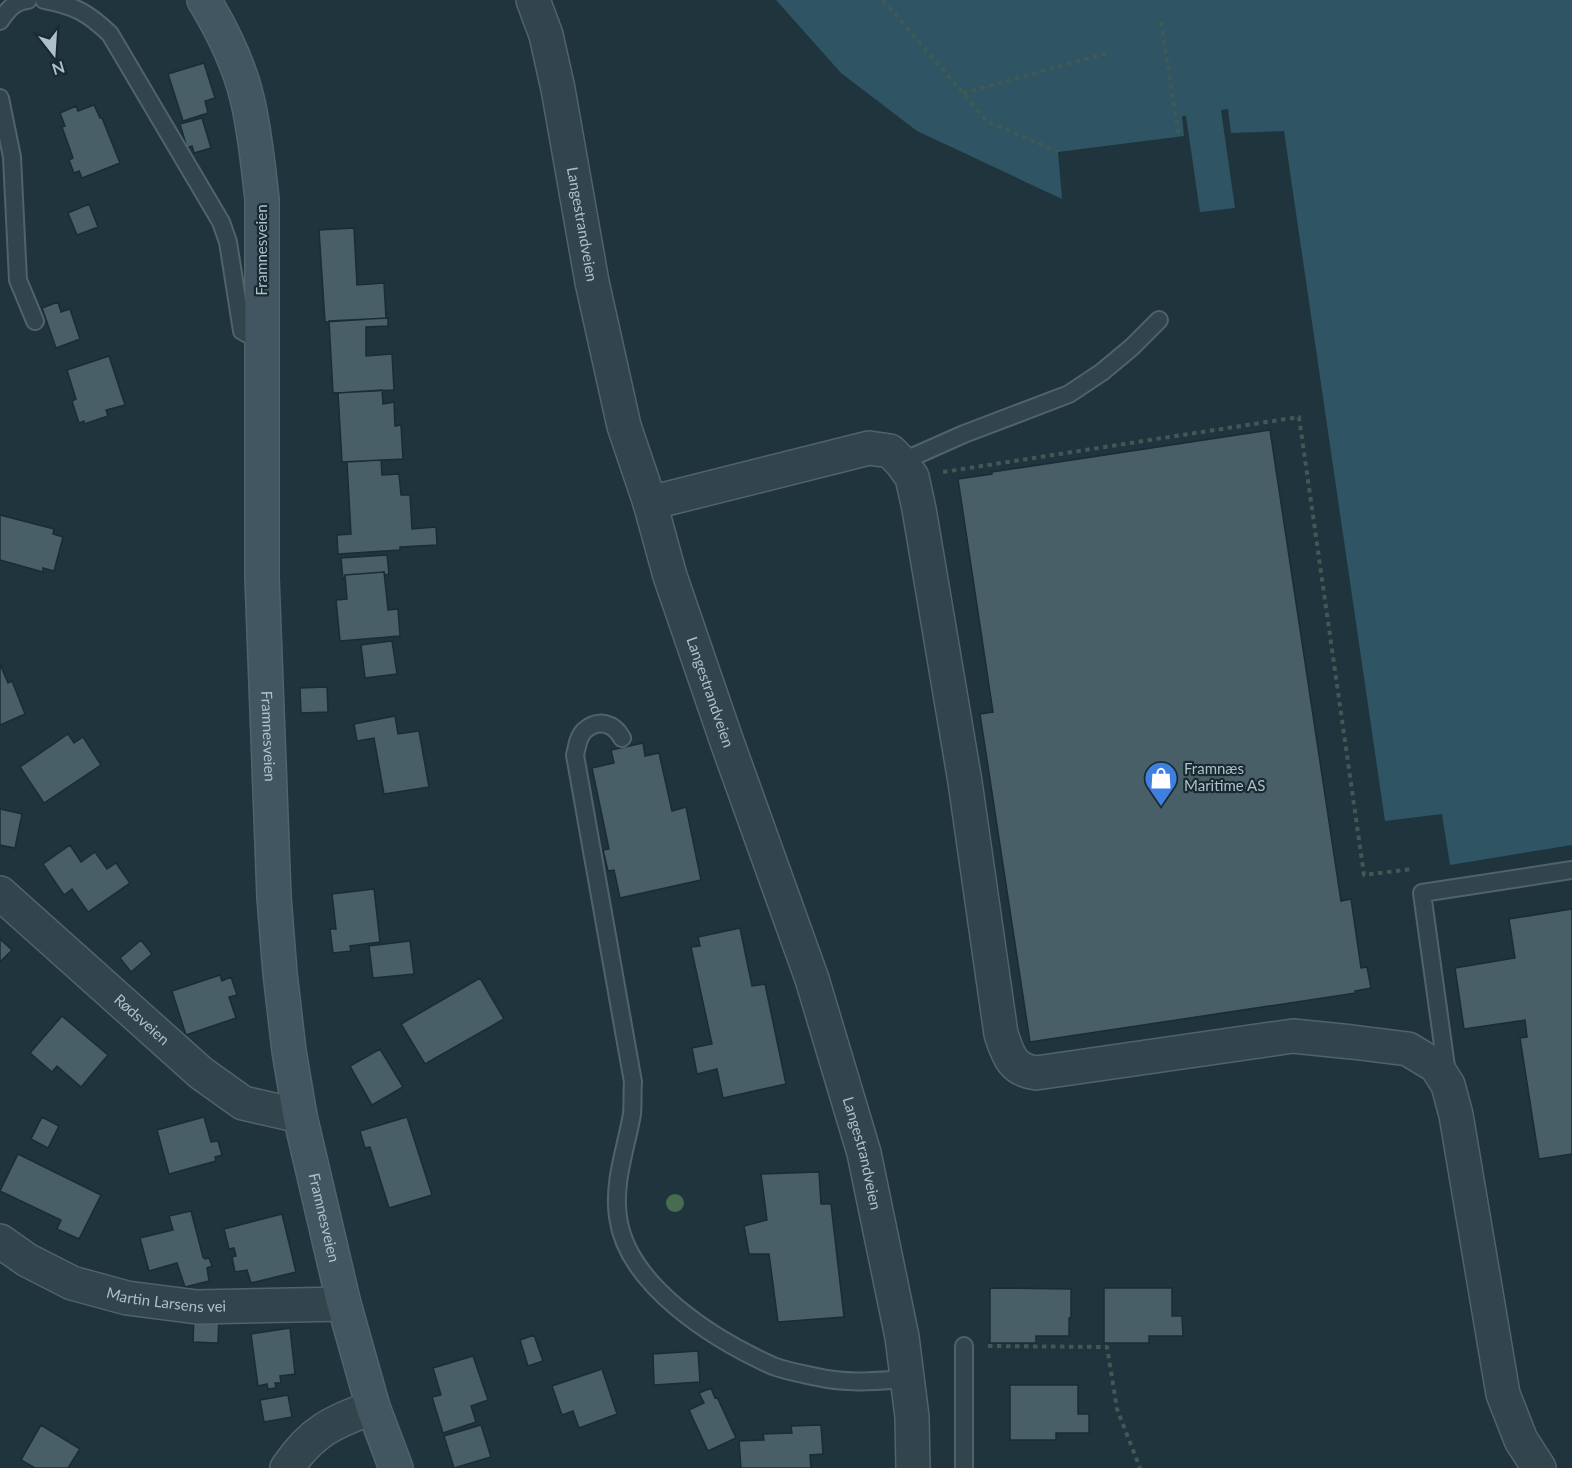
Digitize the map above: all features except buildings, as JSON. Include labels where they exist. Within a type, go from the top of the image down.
[{"type":"main road","name":"Framnesveien","points":[[204,0],[230,51],[242,84],[256,143],[262,199],[262,577],[274,897],[288,1040],[300,1116],[344,1304],[373,1407],[396,1468]]},
{"type":"street","name":"Langestrandveien","points":[[533,0],[546,34],[558,89],[592,282],[624,426],[650,503],[670,576],[812,979],[864,1153],[878,1213],[908,1379],[912,1417],[913,1468]]},
{"type":"street","points":[[650,503],[869,448],[890,451],[906,469],[920,509],[965,782],[1001,1034],[1009,1057],[1023,1071],[1036,1073],[1293,1036],[1408,1049],[1436,1066],[1448,1085],[1456,1115],[1503,1394],[1521,1440],[1539,1468]]},
{"type":"street","name":"Rødsveien","points":[[0,893],[201,1073],[243,1103],[300,1116]]},
{"type":"street","name":"Martin Larsens vei","points":[[0,1241],[27,1260],[72,1284],[127,1298],[197,1307],[344,1304]]},
{"type":"street","points":[[287,1468],[300,1449],[327,1426],[373,1407]]},
{"type":"lane","points":[[0,21],[8,9],[22,0],[28,0]]},
{"type":"lane","points":[[44,0],[66,4],[90,15],[110,34],[221,222],[228,242],[242,331],[261,342]]},
{"type":"lane","points":[[0,98],[12,157],[18,280],[35,321]]},
{"type":"lane","points":[[906,469],[1069,394],[1102,372],[1159,320]]},
{"type":"lane","points":[[622,738],[616,728],[611,725],[590,727],[581,736],[575,755],[633,1082],[632,1113],[616,1192],[618,1219],[625,1246],[646,1279],[681,1311],[730,1343],[775,1366],[836,1380],[859,1382],[908,1379]]},
{"type":"lane","points":[[1448,1085],[1422,893],[1572,870]]},
{"type":"lane","points":[[964,1346],[964,1468]]},
{"type":"path","points":[[883,0],[987,121],[1058,152]]},
{"type":"path","points":[[1161,22],[1179,137]]},
{"type":"path","points":[[963,93],[1111,52]]},
{"type":"path","points":[[906,469],[1299,417],[1364,875],[1419,868],[1422,893]]},
{"type":"path","points":[[964,1346],[1107,1347],[1117,1409],[1140,1468]]},
{"type":"water","points":[[776,0],[1572,0],[1572,845],[1450,865],[1442,814],[1385,821],[1284,131],[1231,133],[1228,109],[1221,110],[1235,208],[1200,212],[1186,116],[1182,116],[1184,136],[1058,152],[1062,199],[917,131],[841,73]]},
{"type":"place","name":"Framnæs Maritime AS","points":[[1161,807]]}]
